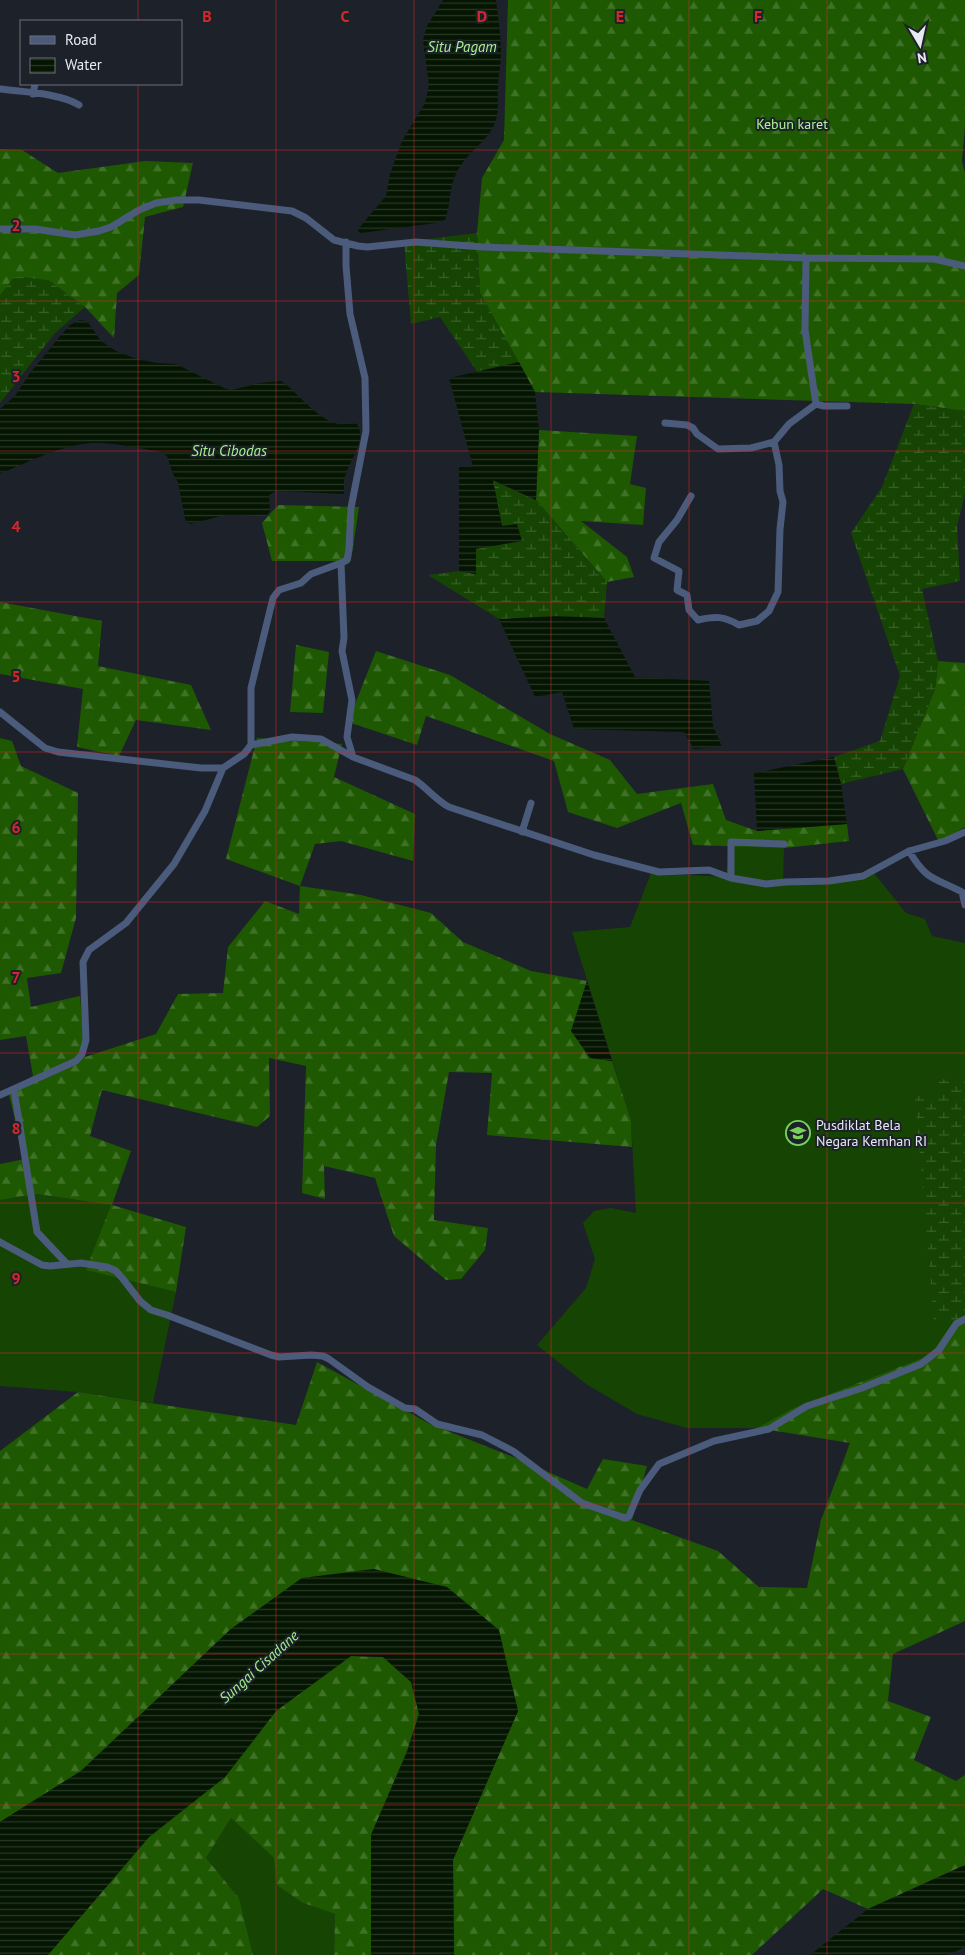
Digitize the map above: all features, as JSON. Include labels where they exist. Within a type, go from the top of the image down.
[{"type":"street","points":[[33,94],[35,85]]},
{"type":"street","points":[[0,89],[73,101],[79,105]]},
{"type":"street","points":[[0,229],[35,229],[75,235],[111,227],[139,210],[156,203],[199,200],[292,211],[306,218],[334,240],[367,247],[403,242],[431,242],[483,247],[806,258],[934,259],[965,266]]},
{"type":"street","points":[[0,1095],[76,1060],[82,1054],[86,1040],[83,962],[89,950],[126,923],[174,864],[205,811],[223,768],[244,754],[251,745],[251,688],[272,598],[279,590],[301,583],[311,574],[347,560],[350,549],[351,508],[366,431],[365,378],[350,314],[346,242]]},
{"type":"street","points":[[806,258],[805,330],[816,404]]},
{"type":"street","points":[[816,404],[847,406]]},
{"type":"street","points":[[665,423],[687,424],[697,434],[718,449],[750,448],[774,442],[789,424],[816,404]]},
{"type":"street","points":[[691,496],[677,520],[659,542],[654,558],[678,571],[677,590],[687,595],[689,610],[698,620],[710,617],[727,618],[739,625],[757,622],[769,611],[778,592],[783,502],[780,492],[780,466],[774,442]]},
{"type":"street","points":[[341,563],[344,638],[342,652],[352,700],[347,737],[353,757]]},
{"type":"street","points":[[0,712],[45,748],[58,752],[201,768],[223,768]]},
{"type":"street","points":[[251,745],[292,737],[321,739],[353,757],[415,780],[422,784],[440,802],[449,806],[594,855],[659,872],[710,870],[731,878],[766,884],[829,881],[870,873],[909,851],[946,841],[965,832]]},
{"type":"street","points":[[522,832],[531,803]]},
{"type":"street","points":[[731,878],[731,842],[784,844]]},
{"type":"street","points":[[909,851],[919,867],[933,880],[962,892],[965,905]]},
{"type":"street","points":[[14,1090],[38,1232],[67,1264]]},
{"type":"street","points":[[0,1242],[42,1265],[81,1263],[108,1267],[119,1275],[140,1301],[151,1310],[271,1355],[280,1357],[323,1356],[368,1387],[405,1408],[415,1409],[438,1424],[482,1435],[513,1451],[582,1503],[625,1518],[629,1516],[640,1490],[659,1464],[714,1441],[769,1428],[807,1406],[862,1388],[921,1364],[939,1350],[956,1324],[965,1319]]},
{"type":"green space","name":"Kebun karet","points":[[508,0],[965,0],[965,126],[962,161],[965,173],[965,411],[914,404],[535,392],[480,293],[477,233],[482,178],[504,140]]},
{"type":"green space","points":[[0,149],[22,150],[58,173],[145,161],[193,163],[183,207],[145,217],[139,275],[117,293],[114,338],[85,307],[48,280],[0,295]]},
{"type":"green space","points":[[477,233],[480,293],[519,362],[478,373],[440,317],[411,324],[404,242]]},
{"type":"green space","points":[[15,276],[48,280],[85,307],[55,333],[0,403],[0,295]]},
{"type":"green space","points":[[914,404],[965,411],[965,494],[957,526],[960,581],[922,589],[938,661],[935,689],[903,769],[841,784],[834,757],[880,741],[900,676],[851,533],[882,487]]},
{"type":"green space","points":[[539,430],[637,436],[630,484],[646,488],[643,525],[581,521],[627,557],[634,577],[607,582],[536,500]]},
{"type":"green space","points":[[492,480],[536,500],[607,582],[604,618],[499,619],[428,575],[459,571],[476,574],[476,549],[502,526]]},
{"type":"green space","points":[[278,505],[359,507],[351,561],[272,561],[262,523]]},
{"type":"green space","points":[[0,602],[102,621],[98,666],[191,685],[211,730],[136,720],[119,756],[77,747],[83,689],[0,674]]},
{"type":"green space","points":[[296,645],[329,652],[323,713],[290,712]]},
{"type":"green space","points":[[376,651],[450,675],[550,734],[610,760],[637,794],[713,784],[726,820],[757,831],[847,824],[849,841],[784,848],[693,845],[681,803],[617,828],[568,812],[554,761],[426,716],[417,745],[348,722]]},
{"type":"green space","points":[[938,661],[965,663],[965,827],[939,842],[903,769],[935,689]]},
{"type":"green space","points":[[0,738],[12,741],[21,766],[78,793],[76,918],[61,973],[27,978],[31,1007],[80,996],[85,1057],[156,1034],[178,994],[223,993],[228,947],[265,901],[299,914],[300,886],[361,895],[431,913],[463,942],[531,971],[587,981],[572,1031],[590,1058],[612,1061],[631,1120],[632,1147],[487,1135],[492,1073],[449,1072],[436,1145],[434,1220],[488,1228],[485,1250],[461,1279],[446,1280],[394,1236],[375,1178],[324,1166],[325,1199],[302,1193],[306,1066],[269,1058],[270,1116],[257,1127],[102,1090],[90,1136],[131,1151],[112,1205],[186,1227],[176,1292],[86,1270],[111,1205],[37,1194],[0,1200],[0,1164],[25,1159],[8,1091],[33,1076],[26,1036],[0,1040]]},
{"type":"green space","points":[[257,738],[342,744],[334,777],[415,814],[413,861],[341,841],[315,844],[300,886],[226,859]]},
{"type":"green space","name":"Pusdiklat Bela Negara Kemhan RI","points":[[729,845],[784,848],[783,883],[874,873],[906,913],[925,919],[932,936],[965,943],[965,1317],[955,1321],[930,1355],[791,1409],[757,1428],[687,1428],[637,1414],[586,1384],[537,1345],[586,1288],[595,1259],[583,1223],[594,1211],[611,1208],[636,1213],[631,1120],[572,932],[630,927],[651,873],[726,877]]},
{"type":"green space","points":[[965,1077],[965,1317],[934,1322],[915,1097],[938,1092],[938,1080]]},
{"type":"green space","points":[[37,1194],[111,1205],[87,1270],[176,1292],[153,1403],[78,1392],[0,1386],[0,1200]]},
{"type":"green space","points":[[965,1317],[965,1621],[893,1654],[888,1701],[931,1717],[914,1760],[956,1781],[965,1775],[965,1865],[868,1909],[823,1889],[752,1955],[454,1955],[453,1860],[518,1711],[498,1630],[301,1579],[231,1629],[81,1771],[0,1822],[0,1451],[78,1392],[296,1425],[317,1362],[430,1424],[587,1489],[603,1459],[647,1466],[632,1520],[718,1551],[759,1587],[807,1588],[821,1520],[850,1443],[757,1428],[791,1409],[930,1355],[955,1320]]},
{"type":"green space","points":[[351,1656],[383,1657],[411,1682],[419,1714],[407,1751],[371,1835],[371,1955],[334,1955],[335,1914],[303,1903],[277,1885],[274,1858],[231,1818],[206,1858],[239,1898],[253,1955],[48,1955],[149,1837],[225,1777],[276,1711]]},
{"type":"green space","points":[[231,1818],[274,1858],[303,1903],[335,1914],[334,1955],[253,1955],[239,1898],[206,1858]]},
{"type":"water","name":"Situ Pagam","points":[[443,0],[496,0],[501,62],[496,120],[491,131],[457,172],[452,184],[445,220],[436,223],[361,233],[358,231],[359,228],[386,196],[390,174],[402,141],[425,103],[429,85],[423,40],[427,26]]},
{"type":"water","name":"Situ Cibodas","points":[[80,320],[87,321],[101,341],[116,351],[137,359],[176,364],[231,390],[260,383],[281,381],[322,417],[338,424],[357,424],[360,430],[359,443],[345,476],[344,494],[276,491],[269,495],[270,511],[266,516],[225,515],[190,524],[185,519],[178,482],[167,456],[161,452],[108,443],[81,444],[45,455],[0,474],[0,409],[15,396],[30,373],[61,335],[70,325]]},
{"type":"water","points":[[519,362],[535,392],[539,430],[536,500],[493,480],[502,526],[517,524],[522,541],[476,549],[476,574],[459,571],[459,467],[473,467],[449,378]]},
{"type":"water","points":[[557,616],[604,618],[635,677],[709,681],[713,726],[722,747],[694,749],[684,732],[574,729],[562,692],[535,697],[499,619]]},
{"type":"water","points":[[834,757],[841,784],[847,824],[757,831],[754,773]]},
{"type":"water","points":[[587,981],[612,1061],[590,1058],[571,1031]]},
{"type":"water","name":"Sungai Cisadane","points":[[374,1569],[447,1587],[499,1630],[518,1711],[453,1860],[454,1955],[371,1955],[371,1835],[407,1752],[419,1714],[411,1682],[383,1657],[351,1656],[276,1711],[225,1777],[149,1837],[48,1955],[0,1955],[0,1822],[81,1771],[231,1629],[302,1578]]},
{"type":"water","points":[[965,1865],[965,1947],[948,1955],[810,1955],[868,1909]]},
{"type":"place","name":"Pusdiklat Bela Negara Kemhan RI","points":[[798,1133]]}]
